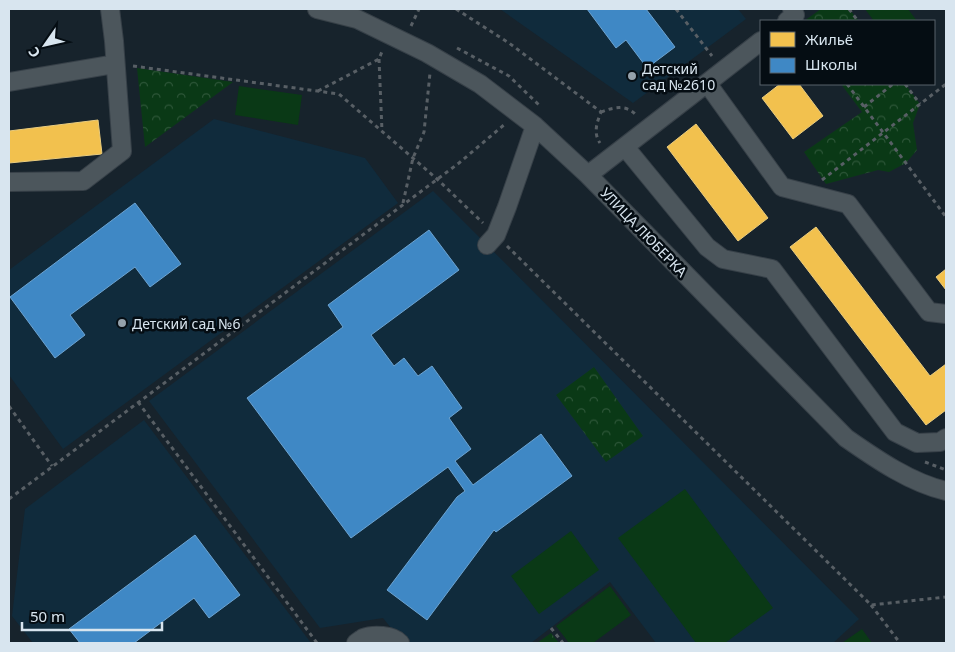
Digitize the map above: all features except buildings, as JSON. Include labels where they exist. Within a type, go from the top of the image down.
[{"type":"street","points":[[9,182],[83,181],[122,151],[110,9]]},
{"type":"street","name":"УЛИЦА ЛЮБЕРКА","points":[[317,9],[359,14],[389,34],[432,55],[480,84],[535,126],[588,175],[846,438],[886,466],[934,489],[946,491]]},
{"type":"street","points":[[788,20],[796,15],[792,9]]},
{"type":"street","points":[[588,175],[760,42]]},
{"type":"street","points":[[9,82],[115,64]]},
{"type":"street","points":[[707,83],[782,187],[848,204],[929,312],[946,314]]},
{"type":"street","points":[[491,240],[507,207],[535,126]]},
{"type":"street","points":[[618,152],[708,247],[722,259],[772,269],[894,432],[917,443],[940,442],[946,438]]},
{"type":"street","points":[[356,643],[362,638],[381,636],[396,639],[400,643]]},
{"type":"path","points":[[456,9],[509,43],[601,112]]},
{"type":"path","points":[[676,9],[724,71]]},
{"type":"path","points":[[849,9],[857,20]]},
{"type":"path","points":[[382,132],[379,58],[389,34]]},
{"type":"path","points":[[402,205],[412,158],[424,132],[432,55]]},
{"type":"path","points":[[318,91],[379,58]]},
{"type":"path","points":[[115,64],[338,94],[437,179],[491,240],[871,605],[900,643]]},
{"type":"path","points":[[805,193],[946,84]]},
{"type":"path","points":[[848,85],[946,217]]},
{"type":"path","points":[[864,106],[892,85]]},
{"type":"path","points":[[906,85],[920,104]]},
{"type":"path","points":[[618,152],[596,138],[596,124],[601,112],[623,107],[634,113],[647,129]]},
{"type":"path","points":[[9,499],[437,179],[518,113]]},
{"type":"path","points":[[138,402],[317,643]]},
{"type":"path","points":[[9,406],[52,466]]},
{"type":"path","points":[[921,460],[946,470]]},
{"type":"path","points":[[871,605],[946,597]]},
{"type":"path","points":[[551,628],[563,643]]},
{"type":"shaded area","name":"Детский сад №2610","points":[[500,9],[738,9],[746,19],[633,103]]},
{"type":"shaded area","name":"Детский сад №6","points":[[214,119],[365,158],[398,203],[63,449],[9,375],[9,270]]},
{"type":"shaded area","points":[[433,191],[859,619],[833,643],[656,643],[610,582],[531,643],[403,643],[383,618],[320,628],[149,401]]},
{"type":"shaded area","points":[[144,420],[311,643],[33,643],[12,616],[25,509]]},
{"type":"green space","points":[[821,9],[849,9],[858,20],[805,20]]},
{"type":"green space","points":[[865,9],[908,9],[916,20],[873,20]]},
{"type":"green space","points":[[137,68],[233,82],[145,147]]},
{"type":"green space","points":[[842,85],[906,85],[920,104],[913,123],[917,150],[906,163],[889,172],[878,170],[826,184],[804,152],[862,112]]},
{"type":"green space","points":[[239,86],[302,95],[298,125],[235,115]]},
{"type":"green space","points":[[594,367],[643,436],[606,462],[556,395]]},
{"type":"green space","points":[[685,489],[773,608],[725,643],[696,643],[618,538]]},
{"type":"green space","points":[[571,531],[599,570],[539,614],[511,576]]},
{"type":"green space","points":[[610,586],[631,615],[593,643],[569,643],[556,626]]},
{"type":"green space","points":[[862,629],[872,643],[842,643]]},
{"type":"green space","points":[[551,633],[559,643],[537,643]]},
{"type":"place","name":"Детский сад №2610","points":[[632,76]]},
{"type":"place","name":"Детский сад №6","points":[[122,323]]}]
